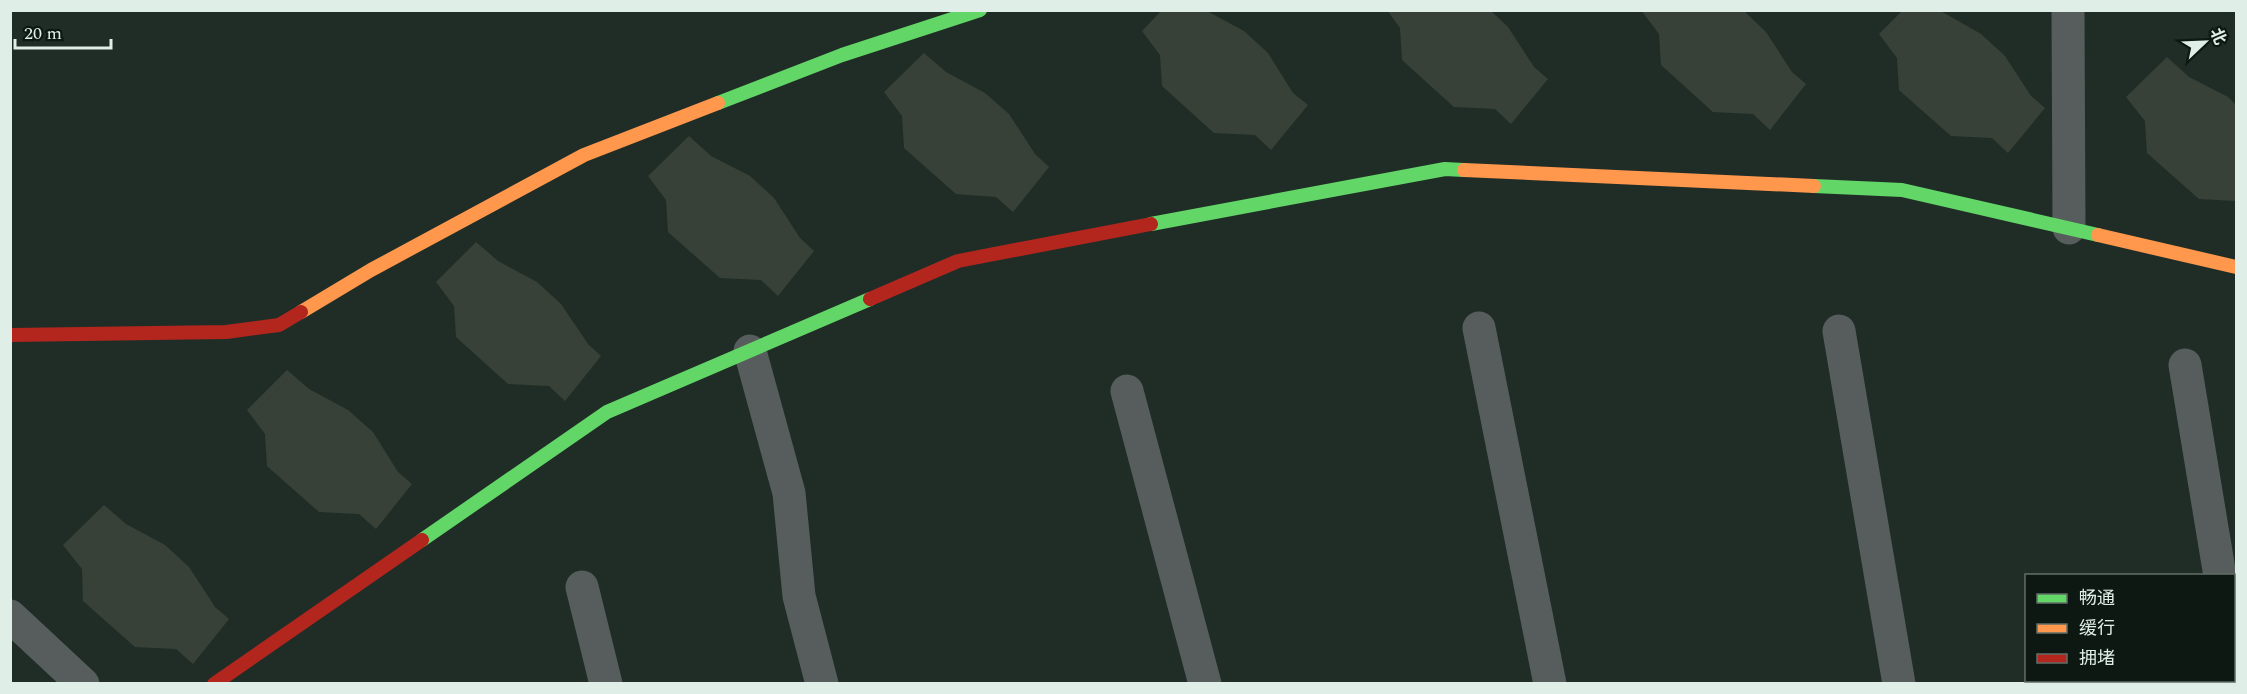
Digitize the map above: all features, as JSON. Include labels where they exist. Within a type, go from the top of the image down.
[{"type":"street","points":[[10,335],[226,332],[279,325],[371,270],[584,155],[842,55],[980,10]]},
{"type":"street","points":[[2068,10],[2069,228]]},
{"type":"street","points":[[214,684],[607,412],[958,261],[1445,169],[1902,190],[2236,267]]},
{"type":"street","points":[[1479,328],[1550,684]]},
{"type":"street","points":[[1839,331],[1899,684]]},
{"type":"street","points":[[750,351],[789,493],[799,596],[822,684]]},
{"type":"street","points":[[2185,365],[2220,574]]},
{"type":"street","points":[[1127,391],[1205,684]]},
{"type":"street","points":[[582,587],[606,684]]},
{"type":"street","points":[[10,616],[84,684]]},
{"type":"building","points":[[1162,10],[1205,10],[1244,31],[1268,53],[1293,93],[1308,105],[1271,150],[1255,135],[1214,133],[1162,86],[1160,55],[1142,31]]},
{"type":"building","points":[[1387,10],[1490,10],[1508,27],[1534,67],[1548,79],[1511,124],[1495,109],[1454,107],[1402,60],[1400,28]]},
{"type":"building","points":[[1641,10],[1743,10],[1766,32],[1792,72],[1806,84],[1770,130],[1753,114],[1713,112],[1661,65],[1659,34]]},
{"type":"building","points":[[1903,10],[1939,10],[1981,34],[2005,56],[2031,96],[2045,108],[2008,153],[1992,138],[1951,136],[1899,90],[1897,58],[1879,34]]},
{"type":"building","points":[[924,53],[946,72],[985,93],[1009,114],[1035,154],[1049,167],[1013,212],[996,197],[956,194],[904,148],[902,116],[884,92]]},
{"type":"building","points":[[2167,57],[2189,77],[2228,97],[2236,105],[2236,201],[2199,199],[2147,153],[2145,121],[2126,97]]},
{"type":"building","points":[[689,136],[711,156],[750,176],[774,198],[800,238],[814,251],[778,296],[761,280],[720,278],[668,232],[666,200],[648,176]]},
{"type":"building","points":[[476,242],[498,261],[537,282],[561,304],[588,344],[601,356],[565,401],[549,386],[508,384],[456,337],[454,306],[436,282]]},
{"type":"building","points":[[287,370],[309,389],[348,410],[373,432],[398,472],[412,484],[376,529],[359,514],[319,512],[267,466],[265,434],[247,410]]},
{"type":"building","points":[[104,505],[126,524],[165,545],[189,567],[215,607],[229,619],[193,664],[176,649],[135,647],[83,601],[82,569],[63,545]]},
{"type":"traffic: fast","points":[[718,103],[842,55],[980,10]]},
{"type":"traffic: fast","points":[[1151,224],[1445,169],[1464,170]]},
{"type":"traffic: fast","points":[[1814,186],[1902,190],[2098,235]]},
{"type":"traffic: fast","points":[[422,540],[607,412],[870,299]]},
{"type":"traffic: slow","points":[[301,312],[371,270],[584,155],[718,103]]},
{"type":"traffic: slow","points":[[1464,170],[1814,186]]},
{"type":"traffic: slow","points":[[2098,235],[2236,267]]},
{"type":"traffic: jam","points":[[870,299],[958,261],[1151,224]]},
{"type":"traffic: jam","points":[[10,335],[226,332],[279,325],[301,312]]},
{"type":"traffic: jam","points":[[214,684],[422,540]]}]
